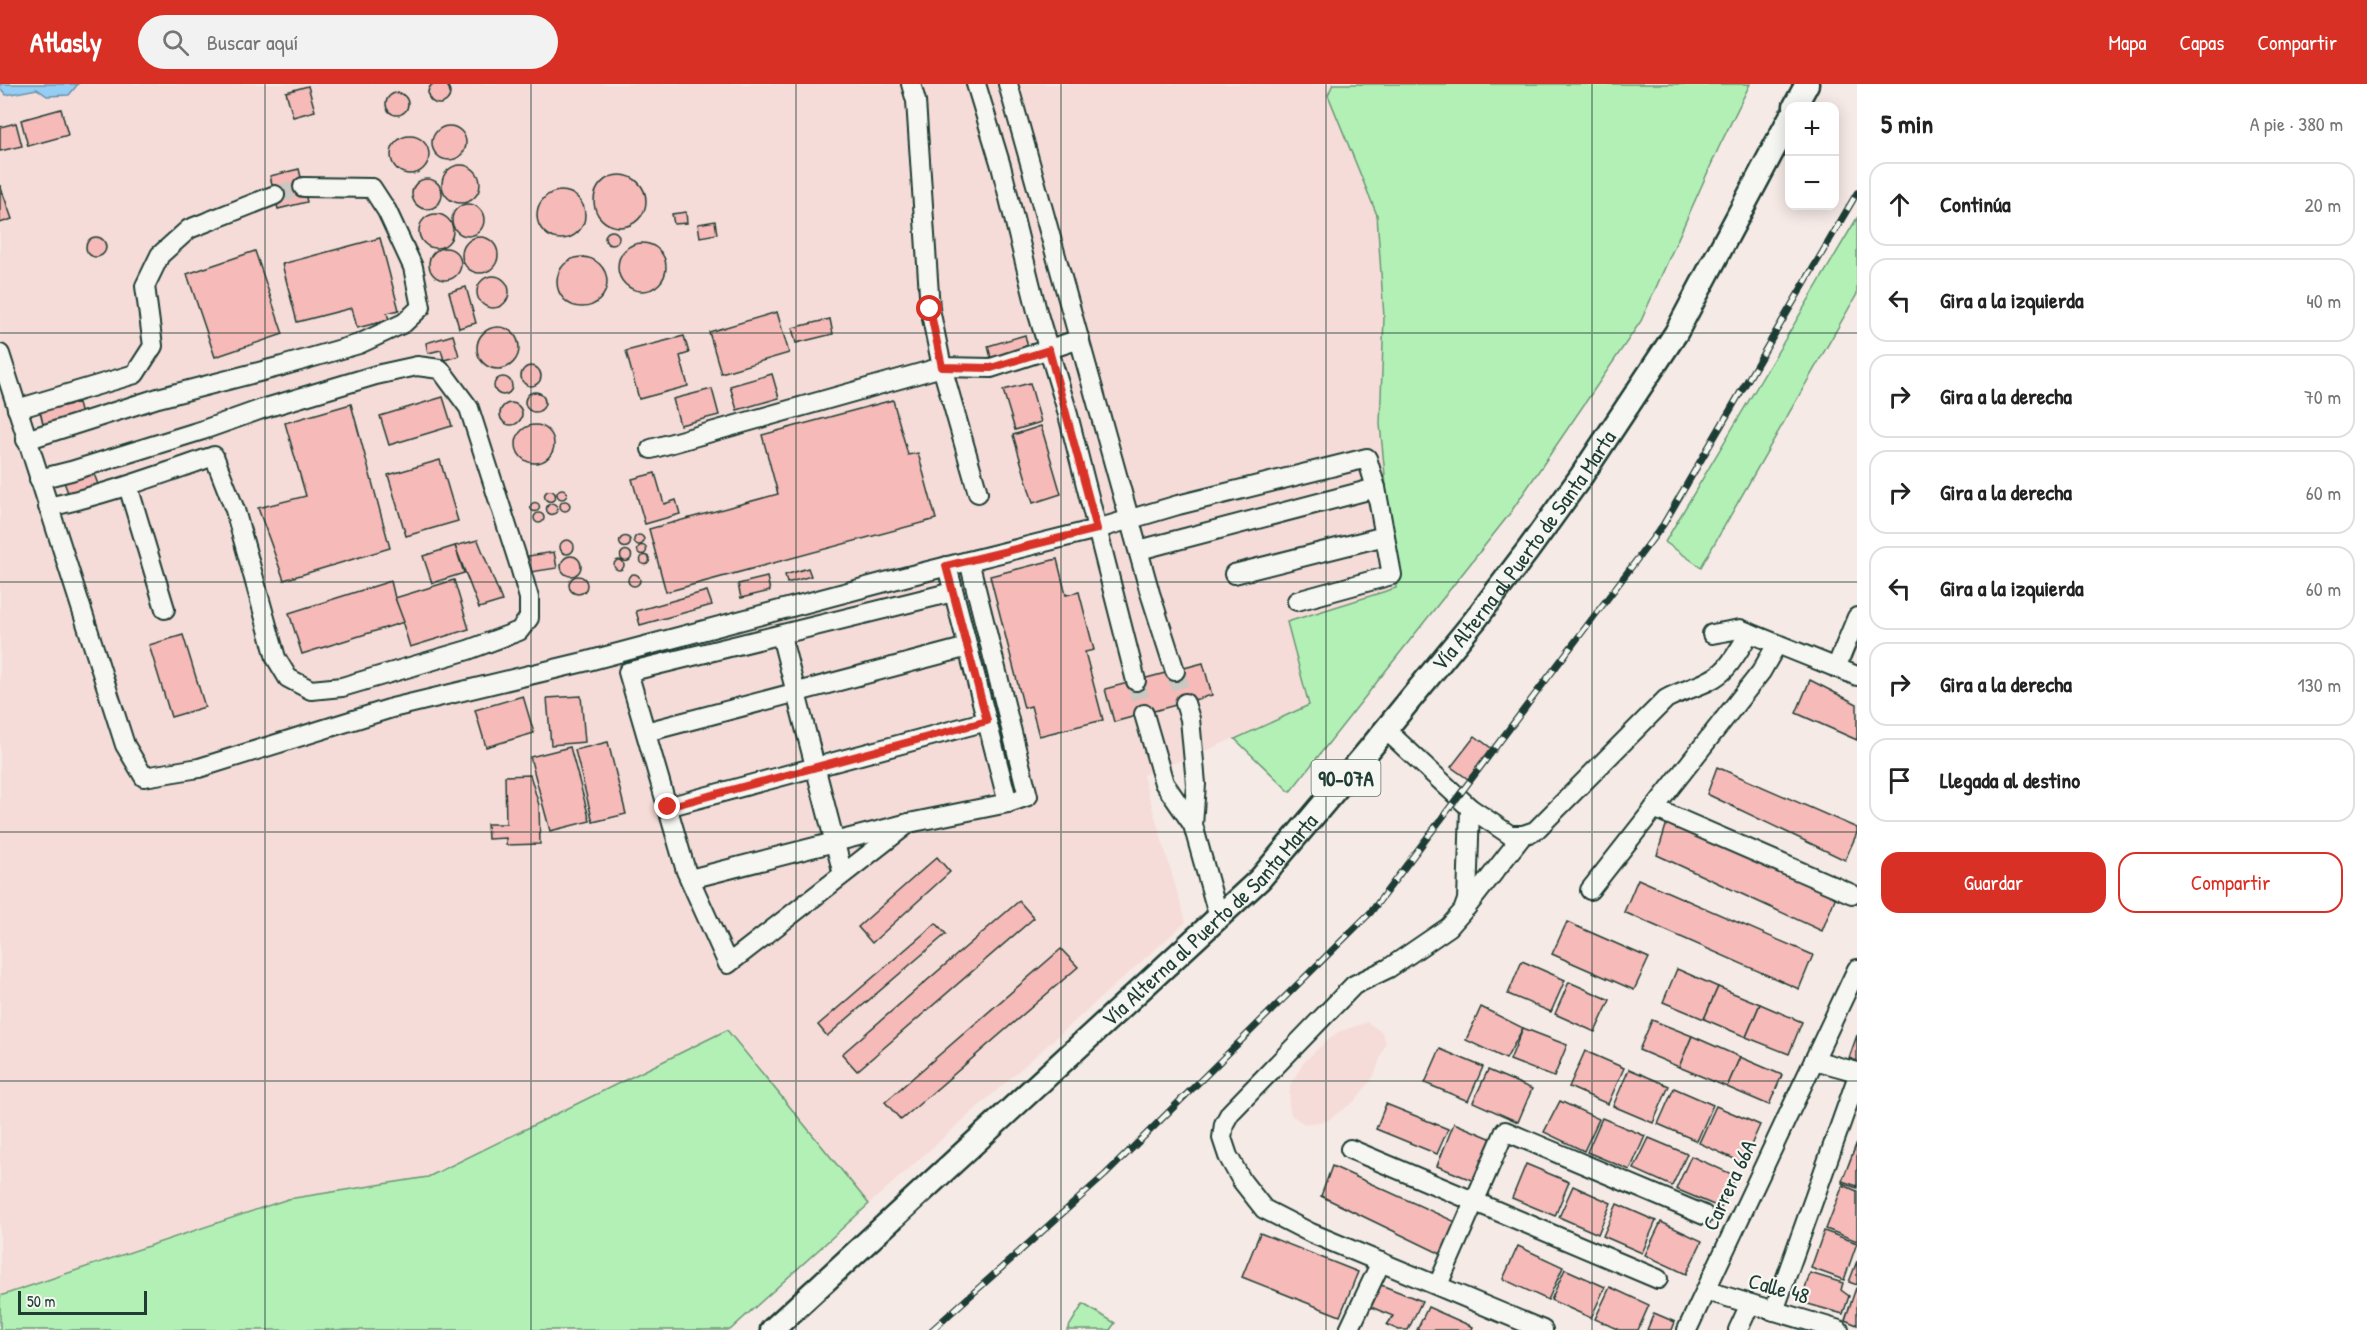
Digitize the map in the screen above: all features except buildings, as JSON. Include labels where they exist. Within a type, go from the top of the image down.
[{"type":"main road","points":[[1798,102],[1807,84]]},
{"type":"main road","name":"Vía Alterna al Puerto de Santa Marta","points":[[772,1330],[1260,879],[1386,730],[1475,620],[1580,478],[1676,333],[1785,127]]},
{"type":"street","points":[[910,84],[916,101],[930,309],[942,367],[978,493]]},
{"type":"street","points":[[976,84],[1001,166],[1136,681]]},
{"type":"street","points":[[1008,84],[1175,671]]},
{"type":"street","points":[[1001,166],[1029,158]]},
{"type":"street","points":[[26,440],[158,398],[359,344],[404,323],[421,307],[413,267],[387,211],[372,188],[303,187]]},
{"type":"street","points":[[17,409],[135,374],[153,346],[145,286],[160,255],[189,230],[274,195]]},
{"type":"street","points":[[651,449],[942,367],[991,368],[1080,339]]},
{"type":"street","points":[[0,354],[125,745],[144,777],[199,768],[392,708],[622,652],[1368,458],[1376,488],[1392,575],[1297,601]]},
{"type":"street","points":[[39,478],[71,471],[376,375],[417,366],[440,369],[469,408],[529,598],[529,618],[519,631],[468,650],[342,687],[310,690],[288,678],[276,658],[235,510],[203,430]]},
{"type":"street","points":[[48,507],[128,486],[214,456]]},
{"type":"street","points":[[128,486],[165,609]]},
{"type":"street","points":[[1139,550],[1376,488]]},
{"type":"street","points":[[1234,574],[1385,536]]},
{"type":"street","points":[[690,879],[909,823],[1026,798],[1028,794],[969,561]]},
{"type":"street","points":[[946,566],[1008,803]]},
{"type":"street","points":[[909,823],[728,964],[690,879],[628,672],[953,592]]},
{"type":"street","points":[[1836,668],[1857,617]]},
{"type":"street","points":[[1712,634],[1740,629],[1857,676]]},
{"type":"street","points":[[1386,730],[1470,808],[1510,836],[1523,836],[1535,831],[1666,699],[1680,691],[1700,686],[1722,672],[1750,633]]},
{"type":"street","points":[[781,635],[843,874]]},
{"type":"street","points":[[1590,890],[1761,672],[1777,644]]},
{"type":"street","points":[[646,732],[968,647]]},
{"type":"street","points":[[1185,703],[1190,718],[1196,784],[1194,825],[1218,918]]},
{"type":"street","points":[[1144,714],[1164,783],[1194,825]]},
{"type":"street","points":[[668,807],[987,721]]},
{"type":"street","points":[[1654,807],[1852,894]]},
{"type":"street","points":[[1462,911],[1467,900],[1470,808]]},
{"type":"street","points":[[1523,836],[1449,927],[1389,968],[1354,985],[1230,1113],[1224,1124],[1222,1138],[1228,1156],[1242,1181],[1264,1209],[1311,1233],[1544,1330]]},
{"type":"street","name":"Carrera 66A","points":[[1687,1330],[1856,973]]},
{"type":"street","points":[[1814,1060],[1857,1072]]},
{"type":"street","points":[[1774,1311],[1857,1078]]},
{"type":"street","points":[[1438,1285],[1505,1131],[1704,1215]]},
{"type":"street","points":[[1350,1149],[1658,1279]]},
{"type":"street","points":[[1349,1330],[1381,1262]]},
{"type":"street","name":"Calle 48","points":[[1707,1291],[1839,1330]]},
{"type":"street","points":[[1738,1330],[1750,1304]]},
{"type":"shaded area","points":[[0,84],[1333,84],[1328,95],[1377,215],[1384,317],[1380,424],[1396,588],[1287,622],[1310,704],[1208,750],[1143,775],[1186,922],[869,1204],[727,1031],[428,1177],[288,1199],[0,1296]]},
{"type":"shaded area","points":[[1367,1022],[1382,1032],[1386,1042],[1374,1076],[1355,1101],[1327,1121],[1304,1124],[1291,1115],[1290,1085],[1304,1062],[1338,1032]]},
{"type":"green space","points":[[1333,84],[1750,84],[1719,147],[1641,321],[1508,516],[1290,792],[1235,739],[1309,705],[1287,622],[1396,588],[1380,424],[1384,317],[1377,215],[1328,95]]},
{"type":"green space","points":[[1857,218],[1857,294],[1701,567],[1665,542]]},
{"type":"green space","points":[[727,1030],[869,1204],[730,1330],[0,1330],[0,1296],[288,1199],[428,1177]]},
{"type":"green space","points":[[1083,1304],[1115,1323],[1110,1330],[1067,1330]]},
{"type":"water","points":[[0,84],[78,84],[69,95],[47,96],[37,89],[6,95],[0,88]]},
{"type":"tunnel","points":[[275,195],[303,187]]},
{"type":"tunnel","points":[[1175,671],[1185,703]]},
{"type":"tunnel","points":[[1136,681],[1144,714]]},
{"type":"railway","points":[[932,1330],[1105,1175],[1371,912],[1663,525],[1857,193]]},
{"type":"route","points":[[668,807],[987,721],[946,566],[1097,529],[1049,350],[991,368],[942,367],[930,309]]}]
